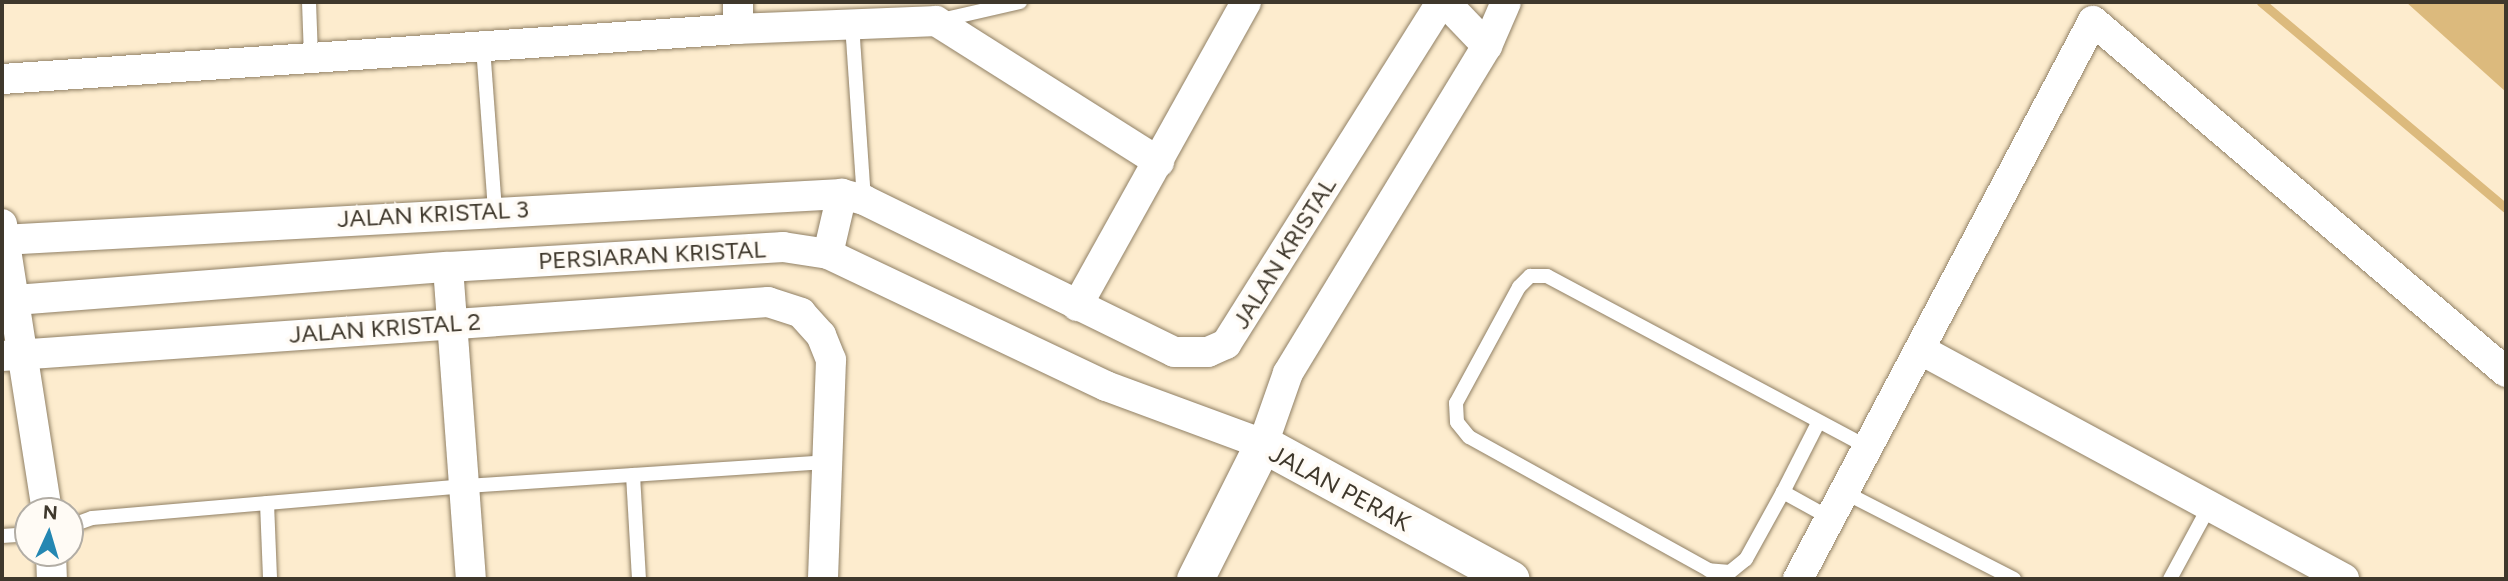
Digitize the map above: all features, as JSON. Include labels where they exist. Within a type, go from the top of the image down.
[{"type":"street","points":[[1077,306],[1246,2]]},
{"type":"street","points":[[1443,2],[1487,46]]},
{"type":"street","name":"JALAN KRISTAL","points":[[853,197],[1174,352],[1208,352],[1226,344],[1443,2]]},
{"type":"street","points":[[1263,444],[1289,373],[1487,46],[1506,2]]},
{"type":"street","points":[[2,79],[483,47],[738,15],[852,24],[936,21],[1159,162]]},
{"type":"street","points":[[1798,579],[2092,21],[2506,372]]},
{"type":"street","points":[[828,254],[853,197]]},
{"type":"street","name":"JALAN KRISTAL 3","points":[[2,235],[495,210],[853,197]]},
{"type":"street","points":[[2,235],[12,356],[44,497]]},
{"type":"street","name":"PERSIARAN KRISTAL","points":[[8,301],[448,267],[783,247],[828,254],[1106,386],[1263,444]]},
{"type":"street","points":[[448,267],[471,579]]},
{"type":"street","name":"JALAN KRISTAL 2","points":[[12,356],[453,322],[768,302],[801,313],[821,335],[831,360],[826,462]]},
{"type":"street","points":[[1921,350],[2344,579]]},
{"type":"street","name":"JALAN PERAK","points":[[1195,579],[1263,444],[1511,579]]},
{"type":"street","points":[[823,579],[826,462]]},
{"type":"lane","points":[[309,2],[311,57]]},
{"type":"lane","points":[[936,21],[1020,2]]},
{"type":"lane","points":[[852,24],[853,197]]},
{"type":"lane","points":[[483,47],[495,210]]},
{"type":"lane","points":[[1818,423],[1746,559],[1730,572],[1709,570],[1469,437],[1457,422],[1456,403],[1519,287],[1530,276],[1547,276],[1869,448]]},
{"type":"lane","points":[[84,521],[92,518],[466,486],[826,462]]},
{"type":"lane","points":[[633,475],[639,579]]},
{"type":"lane","points":[[1783,492],[1830,518]]},
{"type":"lane","points":[[1844,492],[2014,579]]},
{"type":"lane","points":[[267,503],[270,579]]},
{"type":"lane","points":[[2170,579],[2210,505]]},
{"type":"shaded area","points":[[2406,2],[2506,2],[2506,92]]},
{"type":"waterway","points":[[2261,2],[2506,208]]}]
